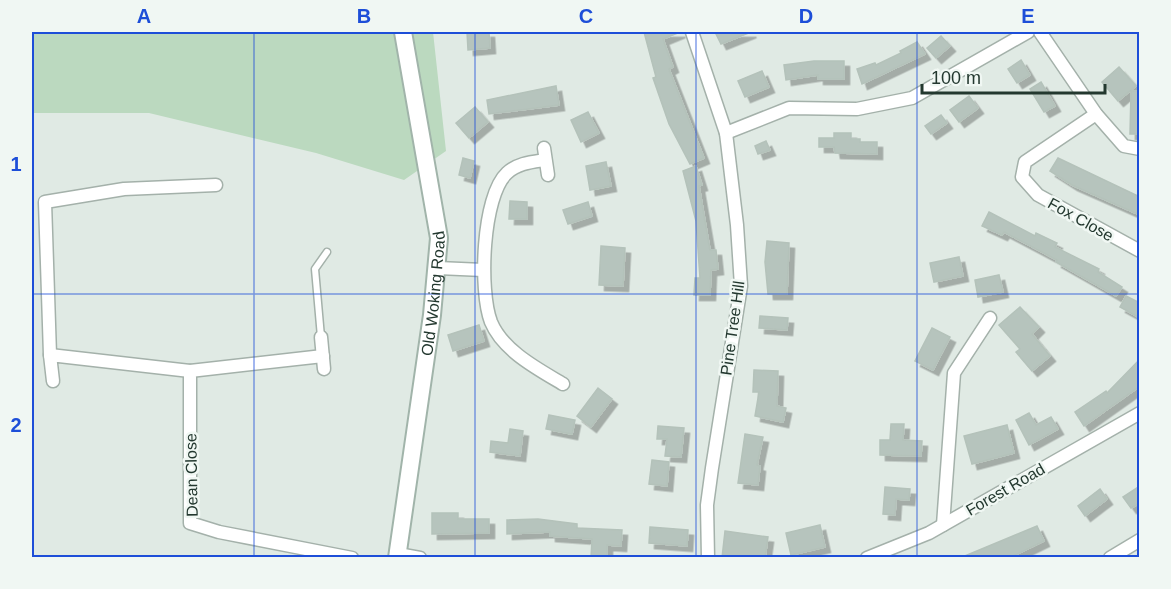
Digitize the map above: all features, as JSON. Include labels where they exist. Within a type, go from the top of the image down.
[{"type":"main road","name":"Old Woking Road","points":[[397,556],[438,268],[436,212],[403,32]]},
{"type":"street","name":"Pine Tree Hill","points":[[692,32],[726,133],[737,225],[741,286],[707,505],[708,558]]},
{"type":"street","points":[[726,133],[789,108],[857,109],[912,98],[1028,32]]},
{"type":"street","points":[[1040,32],[1096,114],[1124,146],[1140,150]]},
{"type":"street","name":"Fox Close","points":[[1096,114],[1026,162],[1022,177],[1038,195],[1140,251]]},
{"type":"street","points":[[548,176],[545,154],[508,171],[498,184],[492,200],[483,270],[492,324],[519,357],[563,384]]},
{"type":"street","points":[[53,381],[50,355],[45,202],[124,189],[216,185]]},
{"type":"street","points":[[438,268],[483,270]]},
{"type":"street","points":[[943,525],[954,373],[990,318]]},
{"type":"street","points":[[321,337],[324,369]]},
{"type":"street","points":[[50,355],[190,370],[323,356]]},
{"type":"street","name":"Dean Close","points":[[190,370],[190,523],[219,532],[352,558]]},
{"type":"street","name":"Forest Road","points":[[867,558],[943,525],[1140,413]]},
{"type":"street","points":[[1110,558],[1140,540]]},
{"type":"street","points":[[397,556],[420,558]]},
{"type":"lane","points":[[321,337],[315,269],[327,252]]},
{"type":"green space","points":[[32,32],[433,32],[446,151],[404,180],[316,153],[149,113],[32,113]]},
{"type":"building","points":[[467,32],[489,32],[490,48],[468,50]]},
{"type":"building","points":[[644,32],[680,32],[663,39],[673,67],[669,69],[704,158],[690,164],[669,124],[653,78],[656,77]]},
{"type":"building","points":[[715,32],[751,32],[721,44]]},
{"type":"building","points":[[941,36],[950,46],[936,58],[927,48]]},
{"type":"building","points":[[917,42],[925,54],[862,84],[857,69],[875,63],[876,65]]},
{"type":"building","points":[[1021,60],[1030,75],[1017,83],[1008,69]]},
{"type":"building","points":[[814,61],[844,61],[844,79],[818,79],[818,75],[786,80],[784,65]]},
{"type":"building","points":[[1119,67],[1136,86],[1118,101],[1102,82]]},
{"type":"building","points":[[762,71],[769,87],[745,97],[738,81]]},
{"type":"building","points":[[1041,82],[1055,106],[1044,112],[1030,89]]},
{"type":"building","points":[[556,86],[559,105],[489,114],[487,100]]},
{"type":"building","points":[[1131,91],[1140,91],[1140,134],[1130,134]]},
{"type":"building","points":[[969,96],[978,108],[959,122],[950,110]]},
{"type":"building","points":[[475,107],[488,122],[469,138],[456,123]]},
{"type":"building","points":[[588,112],[599,133],[581,142],[571,120]]},
{"type":"building","points":[[941,115],[947,123],[931,134],[925,126]]},
{"type":"building","points":[[834,133],[851,133],[851,139],[860,139],[860,142],[877,142],[877,154],[835,153],[834,147],[819,147],[819,138],[834,138]]},
{"type":"building","points":[[766,141],[770,150],[758,154],[755,146]]},
{"type":"building","points":[[463,158],[474,161],[470,178],[459,175]]},
{"type":"building","points":[[1058,158],[1140,197],[1140,215],[1072,185],[1050,171]]},
{"type":"building","points":[[606,162],[611,186],[590,190],[586,166]]},
{"type":"building","points":[[696,166],[702,185],[699,186],[710,250],[716,250],[718,269],[711,270],[710,295],[694,295],[695,278],[700,278],[696,221],[683,171]]},
{"type":"building","points":[[510,201],[527,202],[527,219],[509,219]]},
{"type":"building","points":[[588,202],[592,216],[568,224],[563,210]]},
{"type":"building","points":[[989,212],[1035,236],[1036,233],[1057,243],[1055,247],[1099,269],[1098,272],[1122,287],[1116,296],[1056,262],[1057,260],[1004,232],[1002,235],[982,226]]},
{"type":"building","points":[[767,241],[789,243],[787,294],[768,294],[765,262]]},
{"type":"building","points":[[601,246],[625,248],[623,286],[599,285]]},
{"type":"building","points":[[959,257],[963,276],[934,282],[930,263]]},
{"type":"building","points":[[999,275],[1003,292],[978,297],[975,280]]},
{"type":"building","points":[[1126,296],[1140,303],[1140,318],[1120,307]]},
{"type":"building","points":[[1020,307],[1039,327],[1032,334],[1050,356],[1032,371],[1016,352],[1020,349],[999,325]]},
{"type":"building","points":[[760,316],[788,318],[787,330],[759,328]]},
{"type":"building","points":[[479,325],[484,341],[453,351],[448,335]]},
{"type":"building","points":[[932,328],[950,337],[933,370],[915,361]]},
{"type":"building","points":[[1140,359],[1140,386],[1084,426],[1075,412],[1106,391],[1107,393]]},
{"type":"building","points":[[754,370],[778,371],[777,406],[786,408],[783,422],[755,416],[759,392],[753,392]]},
{"type":"building","points":[[598,388],[612,399],[591,427],[577,416]]},
{"type":"building","points":[[1029,413],[1036,425],[1051,417],[1058,429],[1029,445],[1016,420]]},
{"type":"building","points":[[549,415],[575,420],[572,434],[546,429]]},
{"type":"building","points":[[891,424],[904,424],[903,440],[922,441],[921,456],[880,455],[880,440],[890,440]]},
{"type":"building","points":[[1007,425],[1014,453],[972,464],[964,436]]},
{"type":"building","points":[[658,426],[684,428],[681,457],[665,456],[667,439],[657,439]]},
{"type":"building","points":[[510,429],[523,431],[520,456],[490,452],[491,441],[508,443]]},
{"type":"building","points":[[745,434],[763,437],[757,465],[760,466],[758,485],[738,483]]},
{"type":"building","points":[[652,460],[669,462],[667,486],[649,484]]},
{"type":"building","points":[[1140,486],[1140,503],[1131,508],[1123,497]]},
{"type":"building","points":[[885,487],[910,489],[909,500],[896,499],[895,515],[883,514]]},
{"type":"building","points":[[1100,489],[1107,499],[1085,516],[1078,506]]},
{"type":"building","points":[[432,513],[458,513],[458,519],[489,519],[489,533],[432,534]]},
{"type":"building","points":[[538,519],[577,524],[577,528],[622,530],[621,546],[607,545],[607,558],[591,558],[592,539],[550,536],[550,532],[507,534],[507,520]]},
{"type":"building","points":[[820,525],[825,547],[791,555],[786,533]]},
{"type":"building","points":[[1037,526],[1044,541],[1009,558],[960,558]]},
{"type":"building","points":[[650,527],[688,530],[687,546],[649,543]]},
{"type":"building","points":[[725,531],[768,537],[765,558],[722,558]]}]
